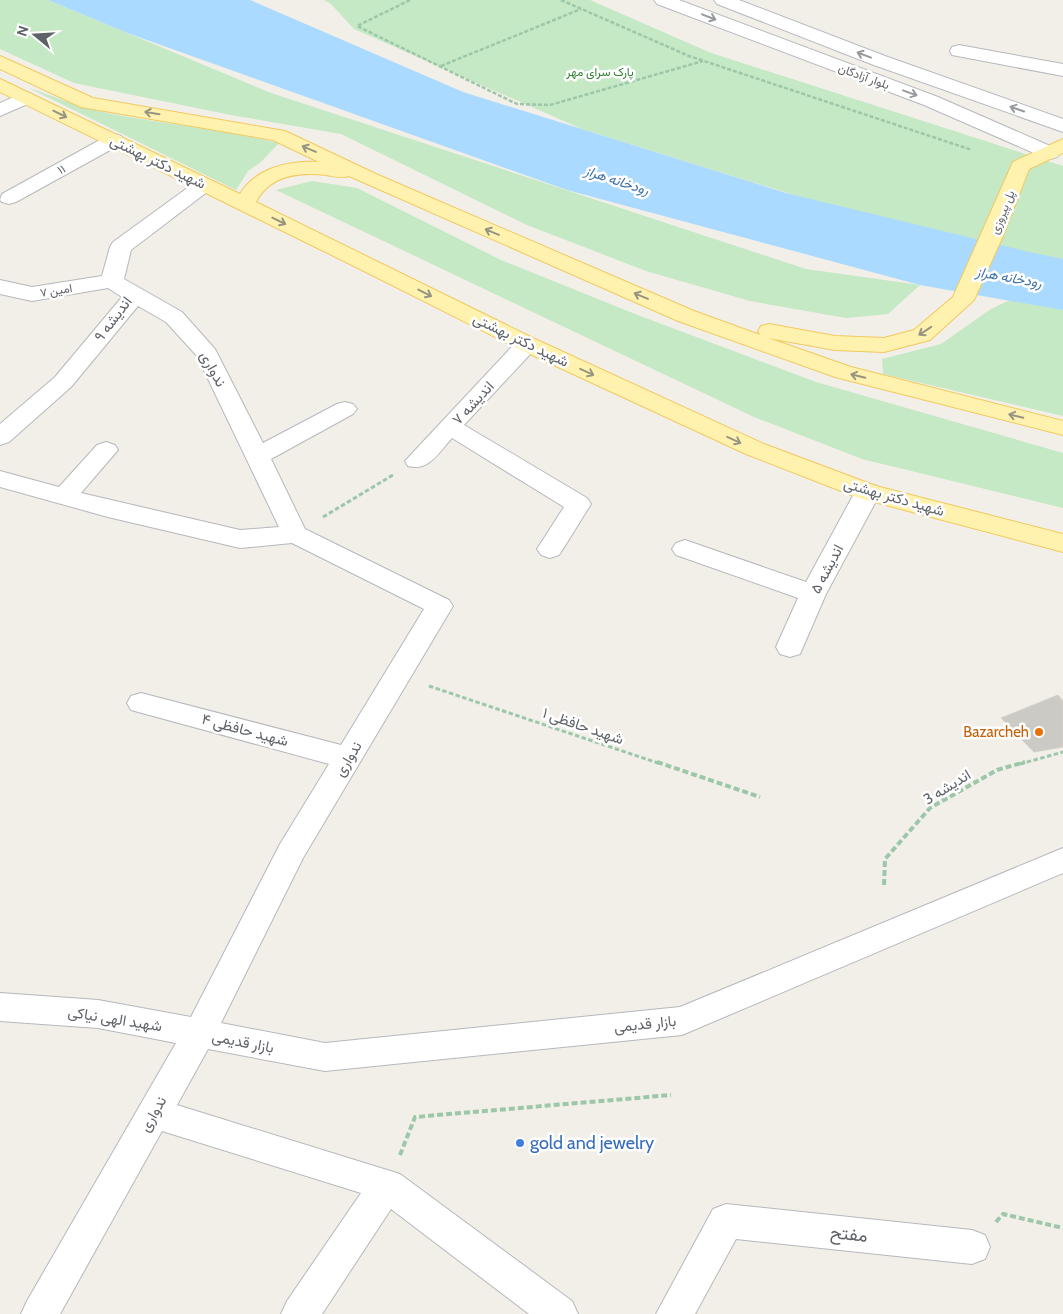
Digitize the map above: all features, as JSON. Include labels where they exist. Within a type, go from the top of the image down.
[{"type":"main road","points":[[0,62],[88,103],[278,135],[369,178],[686,316],[843,372],[1063,428]]},
{"type":"main road","name":"شهید دکتر بهشتی","points":[[0,85],[527,344],[755,449],[868,492],[1062,543]]},
{"type":"main road","points":[[1020,166],[1059,152]]},
{"type":"main road","name":"پل پیروزی","points":[[686,316],[835,344],[884,345],[922,335],[963,300],[992,236],[1020,166]]},
{"type":"main road","points":[[245,204],[248,193],[258,183],[292,169],[333,169],[369,178]]},
{"type":"street","name":"بلوار آزادگان","points":[[663,0],[1059,152]]},
{"type":"street","name":"بلوار آزادگان","points":[[723,0],[878,60],[1063,126]]},
{"type":"street","points":[[959,51],[1063,70]]},
{"type":"street","points":[[0,110],[25,98]]},
{"type":"street","name":"۱۱","points":[[9,198],[114,140]]},
{"type":"street","name":"اندیشه ۹","points":[[0,437],[63,382],[124,288],[120,247],[204,185]]},
{"type":"street","name":"امین ۷","points":[[0,287],[32,294],[124,288]]},
{"type":"street","name":"ندواری","points":[[40,1314],[199,1034],[291,852],[440,606],[295,534],[208,354],[174,317],[124,288]]},
{"type":"street","name":"اندیشه ۷","points":[[417,461],[527,344]]},
{"type":"street","points":[[257,456],[345,409]]},
{"type":"street","points":[[451,427],[578,504],[550,549]]},
{"type":"street","points":[[64,497],[106,450]]},
{"type":"street","points":[[0,479],[108,509],[240,538],[295,534]]},
{"type":"street","name":"اندیشه ۵","points":[[790,647],[814,594],[868,492]]},
{"type":"street","points":[[685,549],[814,594]]},
{"type":"street","name":"شهید حافظی ۴","points":[[141,703],[349,758]]},
{"type":"street","name":"بازار قدیمی","points":[[199,1034],[325,1057],[682,1021],[1063,860]]},
{"type":"street","name":"شهید الهی نیاکی","points":[[0,1007],[98,1014],[199,1034]]},
{"type":"street","points":[[153,1113],[387,1185],[559,1314]]},
{"type":"street","points":[[300,1314],[387,1185]]},
{"type":"street","name":"مفتح","points":[[675,1314],[726,1221],[972,1247]]},
{"type":"path","points":[[410,0],[357,26],[517,104],[550,106],[704,61]]},
{"type":"path","points":[[561,0],[704,61],[1020,166]]},
{"type":"path","points":[[440,66],[582,9]]},
{"type":"path","points":[[295,534],[417,461]]},
{"type":"path","name":"شهید حافظی ۱","points":[[399,676],[760,797]]},
{"type":"path","name":"اندیشه 3","points":[[884,886],[885,859],[930,808],[996,770],[1063,752]]},
{"type":"path","points":[[387,1185],[415,1117],[671,1094]]},
{"type":"path","points":[[972,1247],[1003,1214],[1063,1228]]},
{"type":"green space","points":[[0,0],[48,0],[271,93],[806,269],[920,285],[888,314],[846,318],[750,301],[646,271],[527,225],[341,134],[231,115],[74,83],[0,49]]},
{"type":"green space","name":"پارک سرای مهر","points":[[324,0],[590,0],[711,53],[1063,166],[1063,260],[868,218],[582,129],[354,29],[331,4]]},
{"type":"green space","points":[[29,88],[102,112],[279,143],[261,162],[248,171],[236,190]]},
{"type":"green space","points":[[312,181],[357,188],[501,260],[635,314],[816,382],[1063,453],[1063,508],[862,459],[754,417],[276,190]]},
{"type":"green space","points":[[1010,300],[1063,310],[1063,416],[883,374],[882,359],[941,344],[991,309]]},
{"type":"water","name":"رودخانه هراز","points":[[48,0],[250,0],[463,92],[786,193],[1063,259],[1063,310],[920,285],[567,190],[130,34]]},
{"type":"building","name":"Bazarcheh","points":[[1058,695],[1063,701],[1063,747],[1034,752],[1001,718]]},
{"type":"place","name":"Bazarcheh","points":[[1039,732]]},
{"type":"place","name":"gold and jewelry","points":[[520,1143]]}]
